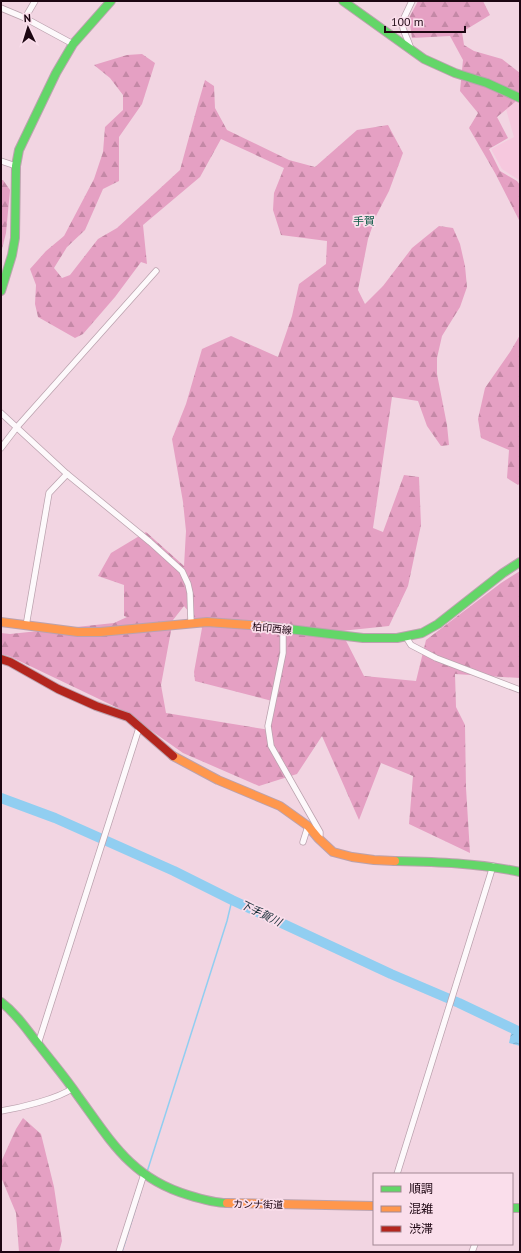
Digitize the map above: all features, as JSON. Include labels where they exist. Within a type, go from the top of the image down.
[{"type":"street","points":[[26,18],[35,1]]},
{"type":"street","points":[[1,291],[12,255],[15,238],[16,166],[23,141],[56,73],[73,44],[112,1]]},
{"type":"street","points":[[342,1],[411,51],[438,66],[487,83],[520,98]]},
{"type":"street","points":[[411,51],[410,43],[402,26],[402,22],[412,1]]},
{"type":"street","points":[[1,8],[26,18],[73,44]]},
{"type":"street","points":[[1,161],[16,166]]},
{"type":"street","points":[[1,448],[17,427],[156,271]]},
{"type":"street","points":[[1,413],[67,474],[150,542],[182,571],[190,593],[191,622]]},
{"type":"street","points":[[26,626],[49,494],[67,474]]},
{"type":"street","name":"柏印西線","points":[[1,622],[78,632],[100,632],[191,622],[207,622],[283,628],[363,638],[382,639],[406,637],[422,633],[446,619],[503,573],[520,562]]},
{"type":"street","points":[[283,628],[283,653],[268,726],[271,746],[320,832],[318,838]]},
{"type":"street","points":[[406,637],[411,645],[436,658],[520,690]]},
{"type":"street","points":[[1,659],[10,662],[58,689],[96,706],[128,717],[170,755],[187,765],[218,780],[280,806],[308,826],[333,852],[352,857],[398,861],[449,861],[493,866],[520,872]]},
{"type":"street","points":[[38,1044],[139,728]]},
{"type":"street","points":[[303,842],[308,826]]},
{"type":"street","points":[[397,1173],[493,866]]},
{"type":"street","name":"カンナ街道","points":[[1,1002],[15,1014],[73,1088],[118,1150],[145,1175],[180,1192],[205,1201],[221,1203],[373,1206]]},
{"type":"street","points":[[1,1112],[62,1094],[73,1088]]},
{"type":"street","points":[[119,1252],[145,1175]]},
{"type":"shaded area","points":[[502,95],[520,103],[520,182],[502,169],[491,149],[514,137]]},
{"type":"green space","points":[[418,1],[483,1],[490,15],[462,32],[464,45],[474,51],[502,59],[520,73],[520,93],[515,102],[497,117],[508,138],[489,149],[500,171],[517,181],[520,185],[520,222],[495,173],[469,128],[478,113],[460,91],[463,60],[450,36],[412,38],[409,18]]},
{"type":"green space","points":[[142,54],[155,63],[142,104],[119,137],[119,181],[103,189],[85,230],[67,247],[54,268],[62,278],[70,275],[98,239],[117,228],[180,170],[205,80],[214,86],[215,108],[227,130],[289,160],[315,167],[357,130],[388,125],[403,153],[389,191],[376,216],[368,239],[358,290],[365,304],[383,286],[412,248],[439,226],[453,228],[460,244],[465,266],[467,287],[460,307],[442,336],[437,358],[437,374],[447,425],[449,445],[441,446],[427,426],[418,401],[392,397],[373,528],[383,532],[404,475],[419,477],[421,525],[408,586],[389,626],[341,631],[364,676],[416,681],[426,640],[501,583],[520,571],[520,678],[455,674],[456,707],[465,725],[466,788],[470,853],[409,824],[413,776],[381,763],[359,820],[322,736],[297,774],[259,786],[183,753],[122,710],[9,656],[1,654],[1,633],[10,634],[114,623],[127,617],[124,616],[124,585],[98,576],[111,553],[146,532],[184,566],[186,531],[183,502],[172,439],[186,404],[202,349],[231,336],[278,357],[292,316],[299,284],[326,264],[327,241],[281,235],[273,210],[274,193],[284,168],[221,139],[200,177],[143,225],[147,264],[141,262],[115,297],[83,334],[75,338],[38,317],[35,304],[36,285],[30,269],[46,251],[64,236],[94,179],[103,152],[105,127],[123,110],[123,95],[110,78],[94,65],[127,55]],"holes":[[[184,606],[202,628],[194,672],[195,681],[272,701],[270,730],[166,713],[161,685],[173,620]]]},
{"type":"green space","points":[[1,180],[3,180],[10,190],[6,233],[1,253]]},
{"type":"green space","points":[[520,335],[520,483],[518,485],[507,478],[509,450],[481,438],[478,419],[485,388]]},
{"type":"green space","points":[[23,1118],[41,1134],[54,1187],[62,1241],[59,1252],[19,1252],[16,1213],[1,1177],[1,1162],[16,1129]]},
{"type":"water","points":[[512,1029],[520,1029],[520,1046],[509,1043]]},
{"type":"waterway","name":"下手賀川","points":[[1,798],[55,818],[174,871],[232,900],[391,974],[459,1003],[520,1032]]},
{"type":"waterway","points":[[147,1172],[227,921],[232,900]]},
{"type":"waterway","points":[[122,1252],[141,1191]]},
{"type":"traffic: fast","points":[[1,291],[12,255],[15,238],[16,166],[19,150],[56,73],[73,44],[111,1]]},
{"type":"traffic: fast","points":[[343,1],[424,59],[455,73],[487,83],[520,98]]},
{"type":"traffic: fast","points":[[264,626],[363,638],[397,638],[422,633],[438,624],[503,573],[520,562]]},
{"type":"traffic: fast","points":[[395,861],[473,865],[520,872]]},
{"type":"traffic: fast","points":[[1,1002],[22,1022],[69,1083],[112,1143],[137,1168],[151,1179],[168,1188],[203,1199],[227,1203]]},
{"type":"traffic: fast","points":[[513,1208],[520,1208]]},
{"type":"traffic: slow","points":[[1,622],[78,632],[100,632],[207,622],[264,626]]},
{"type":"traffic: slow","points":[[173,756],[218,780],[280,806],[308,826],[333,852],[352,857],[395,861]]},
{"type":"traffic: slow","points":[[227,1203],[373,1206]]},
{"type":"traffic: jam","points":[[1,659],[10,662],[58,689],[96,706],[128,717],[173,756]]},
{"type":"district","name":"手賀","points":[[364,221]]}]
